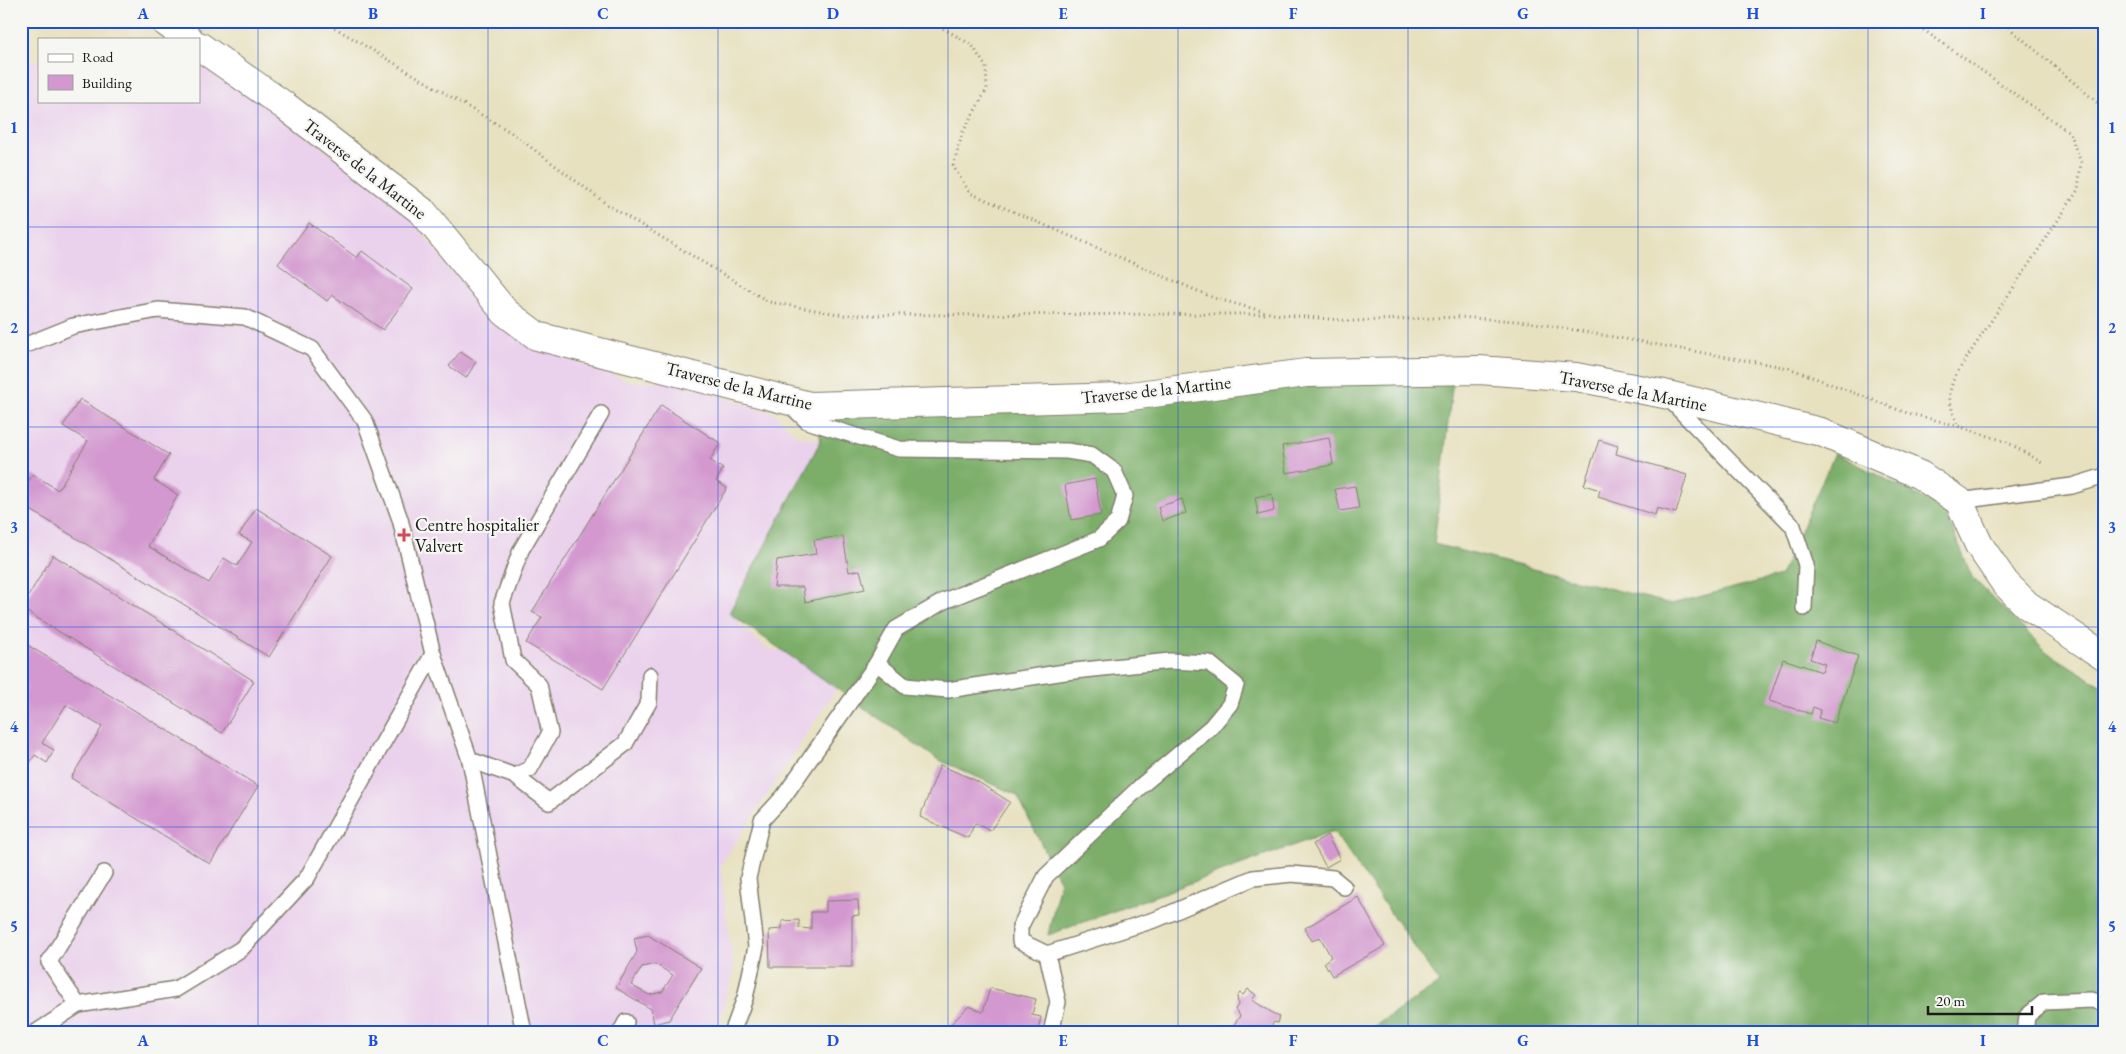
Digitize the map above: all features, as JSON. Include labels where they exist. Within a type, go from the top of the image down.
[{"type":"street","points":[[164,21],[187,38]]},
{"type":"street","name":"Traverse de la Martine","points":[[200,47],[285,106],[423,212],[505,312],[537,336],[784,401],[810,406],[1123,397],[1306,373],[1479,370],[1576,377],[1664,394],[1822,432],[1920,475],[1959,501]]},
{"type":"street","points":[[1959,501],[1979,544],[2005,583],[2027,605],[2105,657]]},
{"type":"lane","points":[[21,347],[73,326],[158,310],[245,316],[312,349],[365,421],[400,519],[434,654],[470,760],[524,1033]]},
{"type":"lane","points":[[1664,394],[1698,432],[1793,526],[1806,565],[1804,608]]},
{"type":"lane","points":[[732,1033],[746,998],[756,947],[748,878],[762,820],[784,796],[877,662],[896,629],[944,601],[1099,539],[1118,521],[1125,496],[1114,471],[1092,455],[1067,451],[899,449],[807,421],[784,401]]},
{"type":"lane","points":[[515,776],[530,769],[550,733],[539,685],[513,660],[502,603],[521,550],[601,414]]},
{"type":"lane","points":[[1959,501],[2072,486],[2105,476]]},
{"type":"lane","points":[[35,1033],[78,1005],[176,989],[241,949],[307,878],[434,654]]},
{"type":"lane","points":[[877,662],[905,686],[948,690],[1065,672],[1170,661],[1209,663],[1236,685],[1230,704],[1211,727],[1142,785],[1046,876],[1020,927],[1020,941],[1047,954],[1157,919],[1253,878],[1300,875],[1333,878],[1344,887]]},
{"type":"lane","points":[[470,760],[515,776],[549,802],[625,744],[649,702],[650,675]]},
{"type":"lane","points":[[78,1005],[49,962],[104,873]]},
{"type":"lane","points":[[1047,954],[1058,1002],[1051,1033]]},
{"type":"lane","points":[[2025,1033],[2027,1016],[2044,1002],[2092,1000],[2105,1003]]},
{"type":"path","points":[[328,21],[330,25],[512,133],[608,205],[769,302],[844,315],[1273,314],[1352,321],[1459,316],[1529,322],[1789,368],[1904,412],[1958,426],[2006,442],[2036,458],[2072,486]]},
{"type":"path","points":[[930,21],[972,45],[986,67],[987,89],[963,132],[953,166],[970,193],[1214,298],[1273,314]]},
{"type":"path","points":[[1911,21],[2069,132],[2081,162],[2078,190],[1956,374],[1948,391],[1950,406],[1958,426]]},
{"type":"path","points":[[2001,21],[2105,108]]},
{"type":"shaded area","name":"Centre hospitalier Valvert","points":[[38,60],[38,102],[200,102],[200,60],[397,201],[491,318],[533,345],[632,382],[673,381],[774,413],[796,435],[837,444],[739,625],[769,650],[819,654],[837,688],[720,866],[734,971],[716,1033],[21,1033],[21,63]]},
{"type":"green space","points":[[1453,379],[1434,544],[1671,604],[1780,576],[1835,453],[1944,509],[1972,577],[2047,652],[2105,688],[2105,1033],[1364,1033],[1440,983],[1333,831],[1048,935],[1060,882],[1017,795],[937,759],[729,613],[819,444],[823,417],[1332,380]]},
{"type":"building","points":[[309,223],[357,258],[362,251],[413,289],[383,330],[332,295],[327,301],[278,264]]},
{"type":"building","points":[[460,352],[476,362],[466,378],[449,366]]},
{"type":"building","points":[[80,399],[169,455],[154,480],[178,495],[148,546],[209,583],[224,558],[237,566],[252,542],[239,535],[256,508],[332,556],[269,657],[21,504],[21,493],[33,474],[58,490],[88,441],[63,426]]},
{"type":"building","points":[[661,405],[720,443],[710,460],[723,469],[716,481],[727,488],[603,689],[526,643],[542,617],[532,612]]},
{"type":"building","points":[[1329,438],[1333,465],[1286,473],[1282,446]]},
{"type":"building","points":[[1599,440],[1618,446],[1616,454],[1687,475],[1676,513],[1657,508],[1655,515],[1598,497],[1600,490],[1584,485]]},
{"type":"building","points":[[1095,479],[1101,515],[1071,520],[1065,485]]},
{"type":"building","points":[[1355,486],[1359,508],[1340,511],[1335,489]]},
{"type":"building","points":[[1272,494],[1274,511],[1258,515],[1255,497]]},
{"type":"building","points":[[1182,499],[1186,513],[1162,521],[1158,507]]},
{"type":"building","points":[[843,536],[849,572],[860,570],[865,589],[805,602],[803,587],[774,587],[777,560],[816,554],[814,540]]},
{"type":"building","points":[[53,555],[254,681],[222,733],[21,608]]},
{"type":"building","points":[[21,641],[258,786],[210,864],[71,778],[102,727],[66,705],[42,743],[54,750],[47,763],[35,755],[21,776]]},
{"type":"building","points":[[1816,641],[1858,656],[1835,723],[1818,718],[1821,710],[1813,707],[1811,714],[1769,701],[1783,659],[1822,672],[1825,664],[1810,659]]},
{"type":"building","points":[[940,765],[975,780],[1010,802],[990,831],[975,823],[968,838],[920,817]]},
{"type":"building","points":[[1327,835],[1340,859],[1326,867],[1313,844]]},
{"type":"building","points":[[1358,897],[1385,946],[1332,976],[1324,962],[1331,957],[1320,937],[1312,941],[1305,928]]},
{"type":"building","points":[[858,900],[859,915],[852,916],[852,967],[770,967],[769,930],[782,929],[782,921],[799,920],[799,928],[811,929],[811,912],[826,912],[826,901]]},
{"type":"building","points":[[648,935],[701,968],[669,1020],[654,1024],[651,1009],[616,988],[637,952],[634,938]],"holes":[[[655,964],[673,975],[662,992],[649,995],[631,985],[642,967]]]},
{"type":"building","points":[[990,988],[1036,999],[1032,1015],[1041,1017],[1037,1033],[944,1031],[969,1006],[983,1012]]},
{"type":"building","points":[[1248,989],[1256,995],[1252,1000],[1279,1017],[1277,1023],[1274,1022],[1267,1033],[1220,1033],[1222,1030],[1231,1029],[1240,1016],[1235,1009],[1238,1005],[1237,996],[1240,993],[1243,995]]},
{"type":"place","name":"Centre hospitalier Valvert","points":[[404,535]]}]
